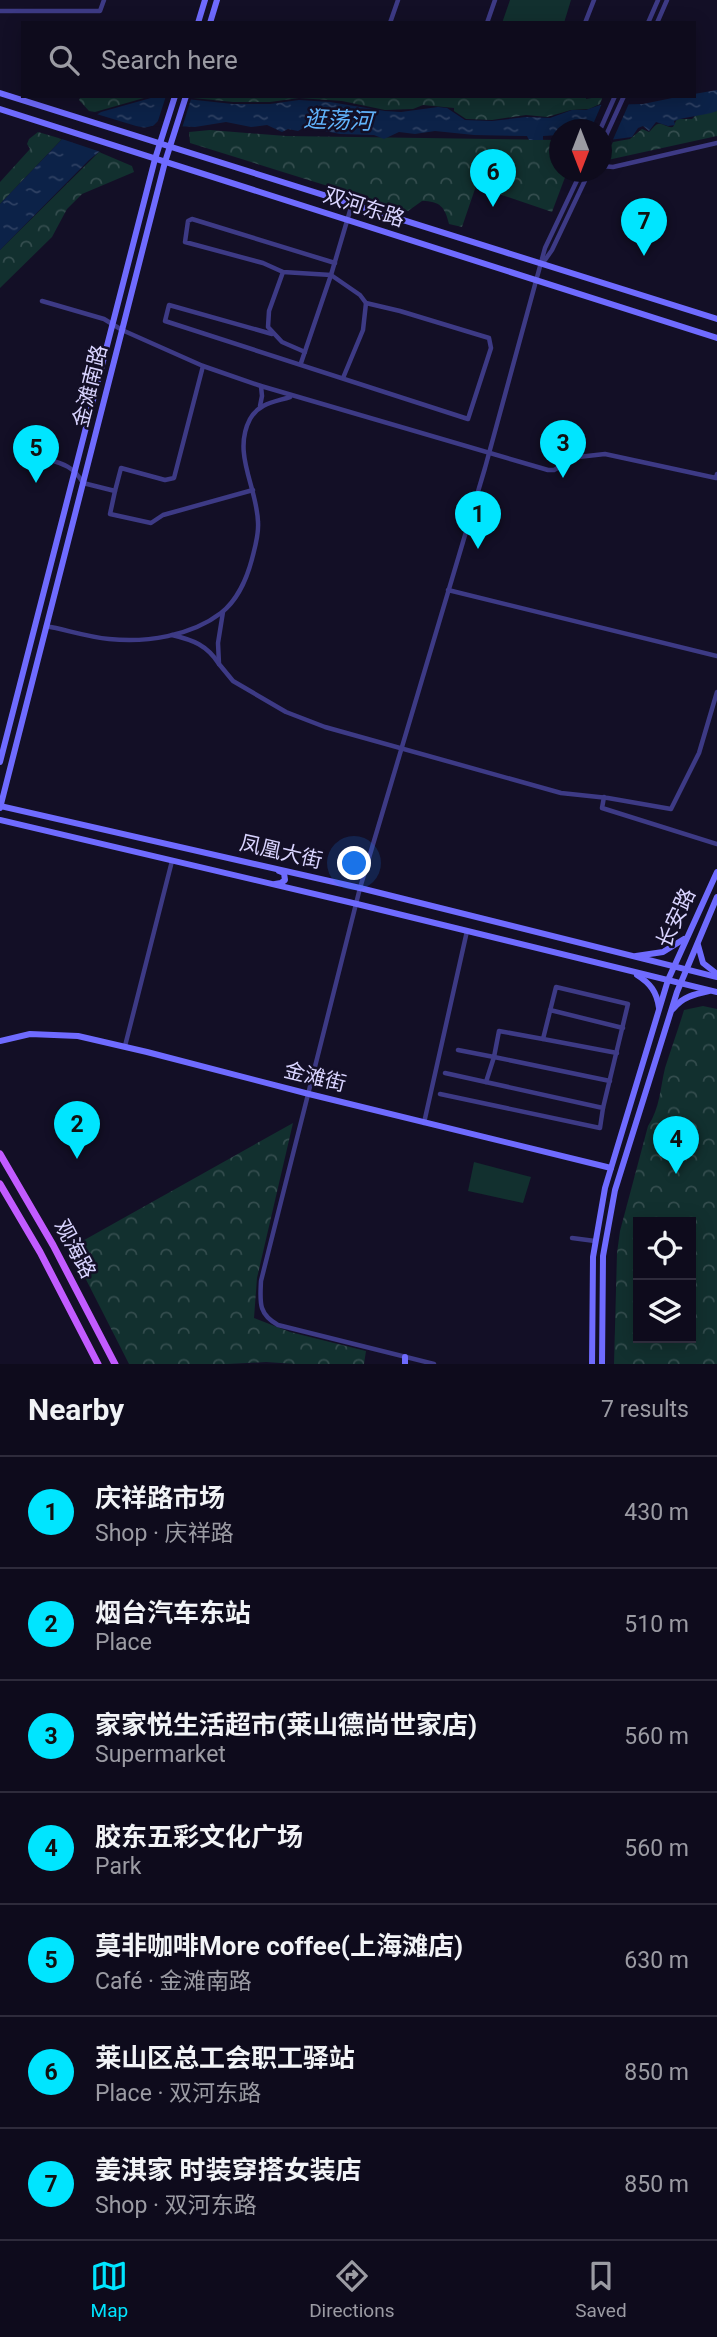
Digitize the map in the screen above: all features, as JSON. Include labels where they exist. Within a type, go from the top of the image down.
[{"type":"main road","name":"观海路","points":[[0,1153],[54,1245],[115,1364]]},
{"type":"main road","name":"观海路","points":[[0,1184],[40,1252],[98,1364]]},
{"type":"street","points":[[0,11],[100,11],[104,0]]},
{"type":"street","points":[[199,21],[205,0]]},
{"type":"street","points":[[210,21],[217,0]]},
{"type":"street","points":[[391,21],[398,0]]},
{"type":"street","points":[[488,21],[495,0]]},
{"type":"street","points":[[586,21],[594,0]]},
{"type":"street","points":[[649,21],[658,0]]},
{"type":"street","points":[[658,21],[667,0]]},
{"type":"street","name":"双河东路","points":[[0,93],[717,318]]},
{"type":"street","name":"金滩南路","points":[[0,762],[155,159],[174,98]]},
{"type":"street","name":"金滩南路","points":[[0,806],[165,162],[185,98]]},
{"type":"street","points":[[605,119],[614,98]]},
{"type":"street","points":[[612,121],[623,98]]},
{"type":"street","name":"双河东路","points":[[0,109],[717,338]]},
{"type":"street","points":[[612,167],[717,144]]},
{"type":"street","points":[[434,1364],[405,1361],[291,1330],[269,1320],[262,1310],[261,1281],[360,888],[489,453],[545,248],[576,182]]},
{"type":"street","points":[[542,264],[552,250],[584,182]]},
{"type":"street","points":[[301,363],[335,264],[352,204]]},
{"type":"street","points":[[272,334],[170,304],[165,321],[468,419],[491,348],[489,338],[366,303],[360,295],[331,275],[283,272],[185,242],[188,221],[192,219],[335,264]]},
{"type":"street","points":[[283,272],[269,311],[268,327],[282,342],[305,352]]},
{"type":"street","points":[[42,301],[104,319],[122,330],[202,366],[292,397],[548,470],[554,470],[578,457],[605,454],[717,477]]},
{"type":"street","points":[[344,378],[363,330],[366,303]]},
{"type":"street","points":[[202,366],[176,475],[171,480],[165,480],[121,468],[110,514],[151,523],[163,515],[253,491]]},
{"type":"street","points":[[47,626],[108,639],[139,639],[171,635],[198,626],[223,612],[245,581],[256,546],[258,520],[243,447],[249,420],[260,406],[261,386]]},
{"type":"street","points":[[260,406],[292,397]]},
{"type":"street","points":[[47,458],[68,465],[75,470],[83,483],[115,491]]},
{"type":"street","points":[[448,590],[717,656]]},
{"type":"street","points":[[219,664],[218,643],[223,612]]},
{"type":"street","points":[[171,635],[194,640],[210,650],[233,681],[286,712],[325,727],[561,793],[604,797],[671,809],[699,753],[717,692]]},
{"type":"street","points":[[8,731],[19,734]]},
{"type":"street","points":[[604,797],[602,808],[717,844]]},
{"type":"street","name":"凤凰大街","points":[[0,806],[360,888],[717,976]]},
{"type":"street","points":[[38,829],[55,829],[57,824],[54,819],[40,815]]},
{"type":"street","name":"凤凰大街","points":[[0,820],[714,991]]},
{"type":"street","points":[[125,1046],[172,860]]},
{"type":"street","points":[[266,883],[278,884],[285,880],[284,873],[270,868]]},
{"type":"street","name":"长安路","points":[[592,1364],[595,1241],[611,1168],[668,980],[717,872]]},
{"type":"street","name":"长安路","points":[[602,1364],[603,1256],[621,1171],[670,1014],[717,897]]},
{"type":"street","points":[[444,925],[430,920],[427,913],[434,909],[451,911]]},
{"type":"street","points":[[424,1123],[467,931]]},
{"type":"street","points":[[629,956],[663,952],[688,935]]},
{"type":"street","points":[[698,942],[703,963],[717,976]]},
{"type":"street","points":[[629,970],[649,983],[656,993],[659,1011]]},
{"type":"street","points":[[440,1094],[600,1128],[628,1004],[556,987],[543,1039]]},
{"type":"street","points":[[670,1014],[682,1000],[714,991]]},
{"type":"street","points":[[550,1010],[622,1028]]},
{"type":"street","points":[[486,1082],[499,1031],[617,1053]]},
{"type":"street","name":"金滩街","points":[[0,1041],[30,1034],[78,1036],[621,1171]]},
{"type":"street","points":[[458,1050],[610,1081]]},
{"type":"street","points":[[445,1073],[603,1108]]},
{"type":"street","points":[[572,1238],[595,1241]]},
{"type":"green space","points":[[510,0],[571,0],[565,21],[503,21]]},
{"type":"green space","points":[[144,98],[95,112],[89,111],[79,100]]},
{"type":"green space","points":[[193,98],[299,98],[270,102]]},
{"type":"green space","points":[[299,98],[602,98],[600,104],[589,109],[571,110],[547,117],[526,115],[492,120],[466,119],[454,111],[454,108],[423,105],[413,109],[385,110],[342,101]]},
{"type":"green space","points":[[717,111],[717,136],[612,159],[613,142],[630,139],[642,129],[649,132],[658,124],[673,127],[677,119],[692,119],[697,114]]},
{"type":"green space","points":[[210,130],[286,136],[549,140],[549,182],[563,182],[552,212],[476,186],[462,227],[449,224],[446,213],[433,202],[422,201],[408,211],[190,143],[189,132]]},
{"type":"green space","points":[[38,132],[62,139],[0,204],[0,182],[30,149],[27,144],[29,139]]},
{"type":"green space","points":[[99,152],[132,166],[134,172],[82,194],[67,209],[52,237],[0,288],[0,250]]},
{"type":"green space","points":[[703,1006],[717,1009],[717,1364],[614,1364],[620,1231],[648,1126],[657,1105],[665,1068],[684,1010]]},
{"type":"green space","points":[[293,1123],[257,1278],[254,1318],[290,1332],[366,1351],[364,1364],[129,1364],[70,1248]]},
{"type":"green space","points":[[474,1162],[531,1177],[523,1203],[468,1191]]},
{"type":"water","name":"逛荡河","points":[[717,90],[717,111],[674,121],[675,125],[656,122],[649,131],[643,126],[638,128],[632,137],[612,140],[612,119],[549,119],[549,136],[543,136],[543,140],[529,140],[527,136],[435,131],[415,134],[399,132],[384,139],[374,135],[340,134],[305,127],[298,131],[288,129],[282,132],[267,125],[251,127],[226,122],[195,127],[157,125],[129,131],[89,160],[0,250],[0,204],[69,132],[101,112],[151,98],[233,104],[270,104],[299,100],[401,112],[438,107],[447,108],[465,120],[492,121],[526,117],[550,118],[572,110],[586,110],[600,105],[643,104],[672,98],[696,98],[696,94]]},
{"type":"pier","points":[[165,98],[191,99],[182,128],[153,126],[158,121]]},
{"type":"pier","points":[[603,101],[630,101],[612,142],[612,119],[595,119]]},
{"type":"pier","points":[[93,113],[136,126],[153,126],[150,130],[118,141],[104,153],[59,138]]},
{"type":"place","name":"莱山区总工会职工驿站","points":[[493,207]]},
{"type":"place","name":"姜淇家 时装穿搭女装店","points":[[644,256]]},
{"type":"place","name":"家家悦生活超市(莱山德尚世家店)","points":[[563,478]]},
{"type":"place","name":"莫非咖啡More coffee(上海滩店)","points":[[36,483]]},
{"type":"place","name":"庆祥路市场","points":[[478,549]]},
{"type":"place","name":"烟台汽车东站","points":[[77,1159]]},
{"type":"place","name":"胶东五彩文化广场","points":[[676,1174]]}]
